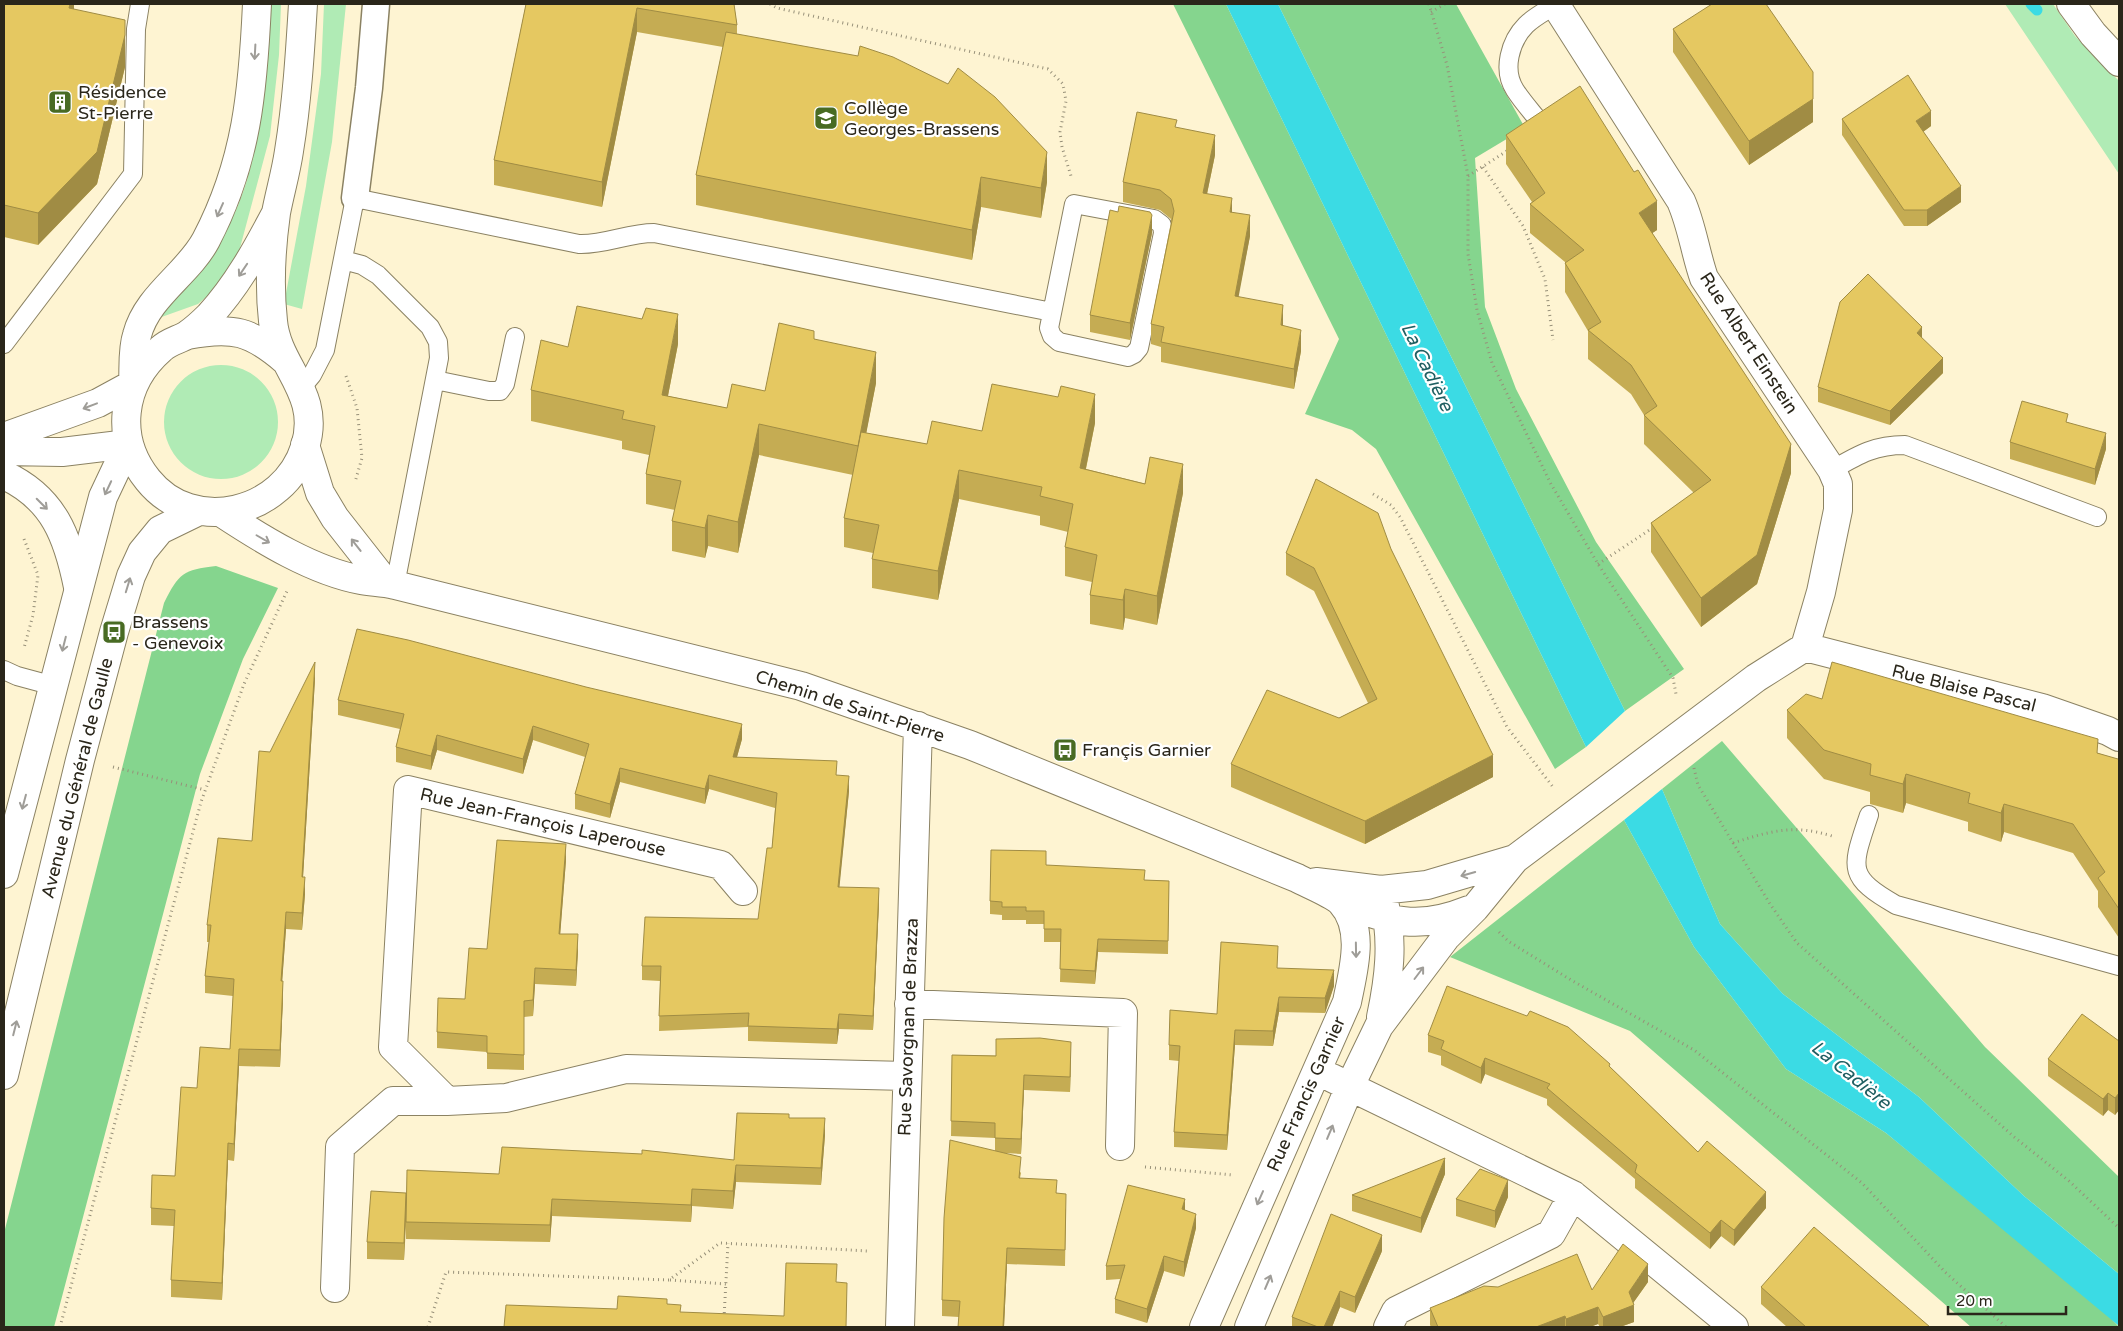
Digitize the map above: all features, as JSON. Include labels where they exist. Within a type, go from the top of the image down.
[{"type":"street","name":"Avenue du Général de Gaulle","points":[[133,384],[136,336],[141,324],[150,308],[182,273],[205,242],[236,169],[246,128],[255,59],[257,4]]},
{"type":"street","name":"Avenue du Général de Gaulle","points":[[4,1075],[80,760],[114,632],[131,576],[142,552],[160,530],[210,512],[245,508],[266,499],[283,484],[297,466],[305,445],[308,415],[302,386],[286,361],[273,324],[271,272],[276,213],[290,151],[303,4]]},
{"type":"street","points":[[355,198],[369,88],[376,4]]},
{"type":"street","name":"Rue Albert Einstein","points":[[1555,4],[1681,201],[1689,219],[1696,254],[1704,278],[1832,470],[1838,484],[1838,510],[1821,592],[1806,647]]},
{"type":"street","points":[[2071,4],[2093,34],[2119,62]]},
{"type":"street","name":"Avenue du Général de Gaulle","points":[[210,512],[174,502],[154,487],[138,468],[128,444],[125,429],[126,406],[133,384],[144,365],[163,347],[187,335],[207,318],[224,299],[251,258],[276,213]]},
{"type":"street","name":"Avenue du Général de Gaulle","points":[[187,335],[213,330],[239,332],[264,342],[286,361]]},
{"type":"street","points":[[4,437],[98,403],[133,384]]},
{"type":"street","points":[[4,451],[62,452],[128,444]]},
{"type":"street","points":[[4,874],[103,497],[128,444]]},
{"type":"street","points":[[305,445],[320,493],[335,518],[391,584]]},
{"type":"street","points":[[4,475],[17,481],[45,506],[60,525],[70,548],[78,587]]},
{"type":"street","name":"Chemin de Saint-Pierre","points":[[210,512],[306,561],[360,580],[391,584],[801,686],[970,745],[1297,878]]},
{"type":"street","points":[[1379,1026],[1446,937],[1475,908],[1515,859],[1578,813],[1677,735],[1756,678],[1806,647]]},
{"type":"street","name":"Rue Blaise Pascal","points":[[1806,647],[2042,708],[2108,731],[2119,737]]},
{"type":"street","name":"Rue Savorgnan de Brazza","points":[[900,1327],[918,726]]},
{"type":"street","name":"Rue Jean-François Laperouse","points":[[447,1101],[393,1047],[408,790],[721,865],[743,891]]},
{"type":"street","points":[[1297,878],[1381,890],[1427,885],[1515,859]]},
{"type":"street","points":[[1297,878],[1341,902],[1389,920],[1425,923],[1447,919],[1475,908]]},
{"type":"street","points":[[1379,1026],[1390,977],[1389,920],[1381,890]]},
{"type":"street","name":"Rue Francis Garnier","points":[[1204,1327],[1347,1002],[1357,953],[1353,922],[1341,902]]},
{"type":"street","points":[[909,1004],[1123,1012],[1120,1146]]},
{"type":"street","name":"Rue Francis Garnier","points":[[1249,1327],[1350,1086],[1379,1026]]},
{"type":"street","points":[[335,1288],[340,1147],[393,1101],[506,1098],[626,1069],[907,1076]]},
{"type":"street","points":[[1316,1071],[1573,1195],[1724,1319]]},
{"type":"street","points":[[1388,1327],[1396,1311],[1551,1234],[1573,1195]]},
{"type":"lane","points":[[4,344],[133,174],[136,29],[140,4]]},
{"type":"lane","points":[[1539,121],[1514,89],[1509,76],[1510,58],[1515,40],[1527,24],[1555,4]]},
{"type":"lane","points":[[302,386],[312,375],[325,350],[355,198],[579,244],[592,244],[637,233],[654,233],[1052,312]]},
{"type":"lane","points":[[1074,204],[1154,219],[1162,225],[1163,233],[1139,348],[1128,357],[1059,342],[1052,336],[1049,328],[1074,204]]},
{"type":"lane","points":[[344,260],[362,265],[378,275],[430,327],[438,342],[439,358],[435,380],[391,584]]},
{"type":"lane","points":[[435,380],[489,391],[500,391],[506,384],[515,337]]},
{"type":"lane","points":[[1832,470],[1866,450],[1886,445],[1905,445],[2096,517]]},
{"type":"lane","points":[[4,670],[17,676],[54,686]]},
{"type":"lane","points":[[1869,816],[1856,856],[1858,872],[1870,890],[1896,905],[2119,966]]},
{"type":"path","points":[[770,4],[776,8],[1048,69],[1063,84],[1066,101],[1060,132],[1076,194],[1074,204]]},
{"type":"path","points":[[1429,4],[1447,65],[1468,176],[1468,254],[1477,310],[1492,363],[1551,484],[1598,564],[1673,678],[1677,735],[1698,786],[1770,904],[1797,943],[2013,1136],[2069,1181],[2119,1228]]},
{"type":"path","points":[[1431,12],[1445,4]]},
{"type":"path","points":[[1483,167],[1523,226],[1546,280],[1553,340]]},
{"type":"path","points":[[342,370],[357,408],[362,458],[353,489]]},
{"type":"path","points":[[1373,494],[1391,505],[1400,517],[1507,727],[1543,776],[1578,813]]},
{"type":"path","points":[[1598,564],[1660,523]]},
{"type":"path","points":[[21,531],[38,575],[32,616],[24,651]]},
{"type":"path","points":[[60,1327],[205,790],[244,684],[291,584]]},
{"type":"path","points":[[109,766],[205,790]]},
{"type":"path","points":[[1733,843],[1774,830],[1783,830],[1816,831],[1859,845]]},
{"type":"path","points":[[1475,908],[1508,941],[1694,1050],[1862,1183],[1945,1272],[2006,1327]]},
{"type":"path","points":[[1120,1146],[1135,1161],[1148,1168],[1270,1177]]},
{"type":"path","points":[[669,1280],[720,1243],[901,1253]]},
{"type":"path","points":[[724,1327],[728,1243]]},
{"type":"path","points":[[428,1327],[446,1272],[669,1280],[726,1284]]},
{"type":"green space","points":[[269,4],[281,4],[279,55],[270,136],[237,259],[221,284],[198,304],[156,319],[222,236],[246,184],[254,154],[263,92]]},
{"type":"green space","points":[[324,4],[346,4],[332,142],[302,309],[284,304],[306,186],[321,74]]},
{"type":"green space","points":[[1173,4],[1226,4],[1586,747],[1555,769],[1376,449],[1352,430],[1305,414],[1339,339]]},
{"type":"green space","points":[[1278,4],[1456,4],[1525,128],[1475,158],[1485,307],[1516,389],[1596,542],[1684,669],[1625,711]]},
{"type":"green space","points":[[2005,4],[2053,4],[2075,36],[2119,81],[2119,174]]},
{"type":"green space","points":[[221,365],[243,369],[261,382],[274,400],[278,422],[274,444],[261,462],[243,475],[221,479],[199,475],[181,462],[168,444],[164,422],[168,400],[181,382],[199,369]]},
{"type":"green space","points":[[216,566],[278,588],[243,659],[200,774],[54,1327],[4,1327],[4,1233],[164,603],[178,579],[183,575],[196,569]]},
{"type":"green space","points":[[1722,741],[1985,1047],[2119,1177],[2119,1274],[2024,1196],[1919,1097],[1783,994],[1720,924],[1662,789]]},
{"type":"green space","points":[[1624,820],[1694,947],[1786,1069],[1886,1133],[2106,1313],[2119,1327],[1971,1327],[1630,1031],[1450,957]]},
{"type":"water","name":"La Cadière","points":[[1226,4],[1278,4],[1625,711],[1586,747]]},
{"type":"water","name":"La Cadière","points":[[1662,789],[1720,924],[1783,994],[1919,1097],[2024,1196],[2119,1274],[2119,1326],[1886,1133],[1786,1069],[1694,947],[1624,820]]},
{"type":"building","name":"Résidence St-Pierre","points":[[4,4],[70,4],[69,8],[125,20],[125,35],[97,152],[38,213],[4,205]]},
{"type":"building","points":[[526,4],[734,4],[737,25],[637,8],[602,182],[494,160]]},
{"type":"building","points":[[1712,4],[1766,4],[1813,72],[1813,99],[1749,141],[1673,29]]},
{"type":"building","points":[[726,32],[858,56],[860,46],[893,57],[948,84],[958,68],[995,97],[1047,152],[1041,188],[981,177],[972,230],[696,175]]},
{"type":"building","points":[[1908,75],[1931,111],[1916,121],[1961,186],[1927,210],[1904,210],[1842,119]]},
{"type":"building","points":[[1580,86],[1634,172],[1638,170],[1657,201],[1639,213],[1791,444],[1757,555],[1701,598],[1651,523],[1711,480],[1644,415],[1657,406],[1631,365],[1588,330],[1601,322],[1565,263],[1584,250],[1530,204],[1545,193],[1506,135]]},
{"type":"building","points":[[1137,112],[1177,120],[1175,127],[1215,135],[1203,193],[1232,198],[1230,212],[1250,215],[1235,296],[1283,305],[1281,325],[1301,330],[1294,369],[1161,342],[1164,327],[1151,324],[1174,211],[1171,199],[1160,190],[1123,182]]},
{"type":"building","points":[[1119,206],[1150,212],[1152,215],[1130,323],[1090,315],[1110,210],[1118,212]]},
{"type":"building","points":[[1868,274],[1922,327],[1917,333],[1943,358],[1890,411],[1818,387],[1840,302]]},
{"type":"building","points":[[577,306],[642,319],[646,308],[678,314],[662,395],[727,408],[732,384],[765,391],[779,323],[814,331],[814,339],[876,352],[858,446],[759,424],[738,522],[708,515],[705,528],[672,521],[681,481],[646,474],[655,426],[622,419],[624,411],[531,390],[541,340],[568,347]]},
{"type":"building","points":[[992,384],[1058,397],[1061,386],[1095,394],[1080,468],[1145,484],[1150,457],[1183,464],[1157,596],[1125,589],[1123,600],[1090,595],[1097,555],[1065,547],[1073,504],[1040,496],[1042,487],[959,470],[938,571],[872,559],[879,525],[844,518],[861,432],[927,444],[932,421],[982,431]]},
{"type":"building","points":[[2022,401],[2068,414],[2066,422],[2106,433],[2095,469],[2010,442]]},
{"type":"building","points":[[1316,479],[1378,513],[1391,549],[1493,755],[1365,821],[1231,764],[1267,690],[1339,718],[1377,699],[1314,568],[1286,553]]},
{"type":"building","points":[[357,629],[408,640],[586,687],[742,724],[733,757],[837,761],[836,775],[849,776],[838,887],[879,888],[873,1016],[839,1014],[837,1029],[748,1026],[749,1013],[659,1016],[661,966],[642,966],[645,917],[758,919],[767,848],[772,848],[777,793],[709,775],[705,789],[620,768],[610,804],[575,794],[589,744],[533,726],[523,759],[437,735],[431,756],[396,747],[404,714],[338,700]]},
{"type":"building","points":[[315,662],[302,877],[305,877],[302,913],[286,912],[281,981],[283,981],[280,1050],[239,1049],[234,1144],[228,1143],[222,1283],[171,1280],[175,1210],[151,1208],[152,1175],[175,1176],[181,1087],[197,1088],[200,1047],[230,1049],[234,979],[205,976],[211,925],[207,925],[218,838],[252,841],[259,751],[270,752]]},
{"type":"building","points":[[1832,662],[2098,739],[2097,753],[2119,760],[2119,909],[2098,878],[2105,872],[2073,824],[2004,804],[2001,813],[1968,803],[1970,793],[1906,774],[1903,784],[1870,775],[1871,764],[1824,750],[1787,710],[1806,694],[1822,699]]},
{"type":"building","points":[[497,840],[566,844],[559,934],[578,934],[576,970],[535,968],[533,1000],[524,1001],[524,1055],[487,1053],[487,1036],[437,1032],[438,998],[465,999],[469,948],[487,949]]},
{"type":"building","points":[[991,850],[1046,851],[1046,865],[1145,870],[1144,880],[1169,881],[1168,941],[1098,939],[1095,971],[1060,969],[1061,929],[1044,929],[1044,911],[1026,911],[1026,907],[1002,907],[1002,902],[990,901]]},
{"type":"building","points":[[1221,942],[1278,946],[1277,968],[1334,970],[1325,998],[1279,997],[1273,1031],[1235,1030],[1227,1135],[1174,1132],[1180,1046],[1169,1045],[1170,1010],[1217,1014]]},
{"type":"building","points":[[1447,986],[1527,1016],[1530,1011],[1568,1027],[1610,1064],[1609,1066],[1698,1152],[1707,1141],[1766,1192],[1734,1230],[1721,1220],[1710,1233],[1635,1172],[1637,1165],[1547,1088],[1550,1084],[1485,1058],[1481,1068],[1441,1049],[1444,1041],[1428,1035]]},
{"type":"building","points":[[2082,1014],[2119,1041],[2119,1093],[2115,1098],[2108,1093],[2103,1099],[2048,1059]]},
{"type":"building","points":[[1040,1038],[1071,1042],[1070,1077],[1024,1075],[1021,1139],[995,1138],[995,1123],[951,1121],[952,1055],[996,1056],[996,1039]]},
{"type":"building","points":[[737,1113],[789,1114],[789,1118],[825,1118],[821,1168],[736,1165],[733,1191],[692,1189],[691,1205],[552,1199],[550,1225],[406,1222],[407,1170],[499,1174],[502,1147],[642,1154],[642,1150],[734,1160]]},
{"type":"building","points":[[950,1140],[1021,1157],[1019,1178],[1057,1180],[1056,1193],[1066,1194],[1065,1250],[1007,1248],[1003,1327],[958,1327],[960,1301],[942,1300],[944,1218]]},
{"type":"building","points":[[1445,1158],[1421,1218],[1352,1195]]},
{"type":"building","points":[[1480,1169],[1508,1180],[1495,1211],[1456,1199]]},
{"type":"building","points":[[1128,1185],[1185,1199],[1182,1209],[1196,1214],[1184,1262],[1164,1256],[1147,1309],[1115,1299],[1125,1265],[1106,1266]]},
{"type":"building","points":[[371,1191],[406,1193],[404,1243],[367,1242]]},
{"type":"building","points":[[1331,1214],[1382,1235],[1355,1297],[1340,1291],[1324,1327],[1318,1327],[1292,1317]]},
{"type":"building","points":[[1814,1227],[1930,1327],[1806,1327],[1761,1287]]},
{"type":"building","points":[[1623,1244],[1648,1264],[1629,1292],[1634,1305],[1603,1317],[1598,1307],[1566,1319],[1565,1316],[1536,1327],[1438,1327],[1430,1308],[1484,1286],[1498,1287],[1577,1254],[1592,1290]]},
{"type":"building","points":[[786,1263],[837,1264],[836,1282],[847,1283],[846,1327],[504,1327],[506,1305],[617,1309],[618,1296],[667,1299],[667,1304],[681,1305],[680,1312],[784,1316]]},
{"type":"waterway","points":[[2031,4],[2037,10]]},
{"type":"place","name":"Résidence St-Pierre","points":[[60,102]]},
{"type":"place","name":"Collège Georges-Brassens","points":[[826,118]]},
{"type":"place","name":"Brassens - Genevoix","points":[[114,632]]},
{"type":"place","name":"Françis Garnier","points":[[1065,750]]}]
